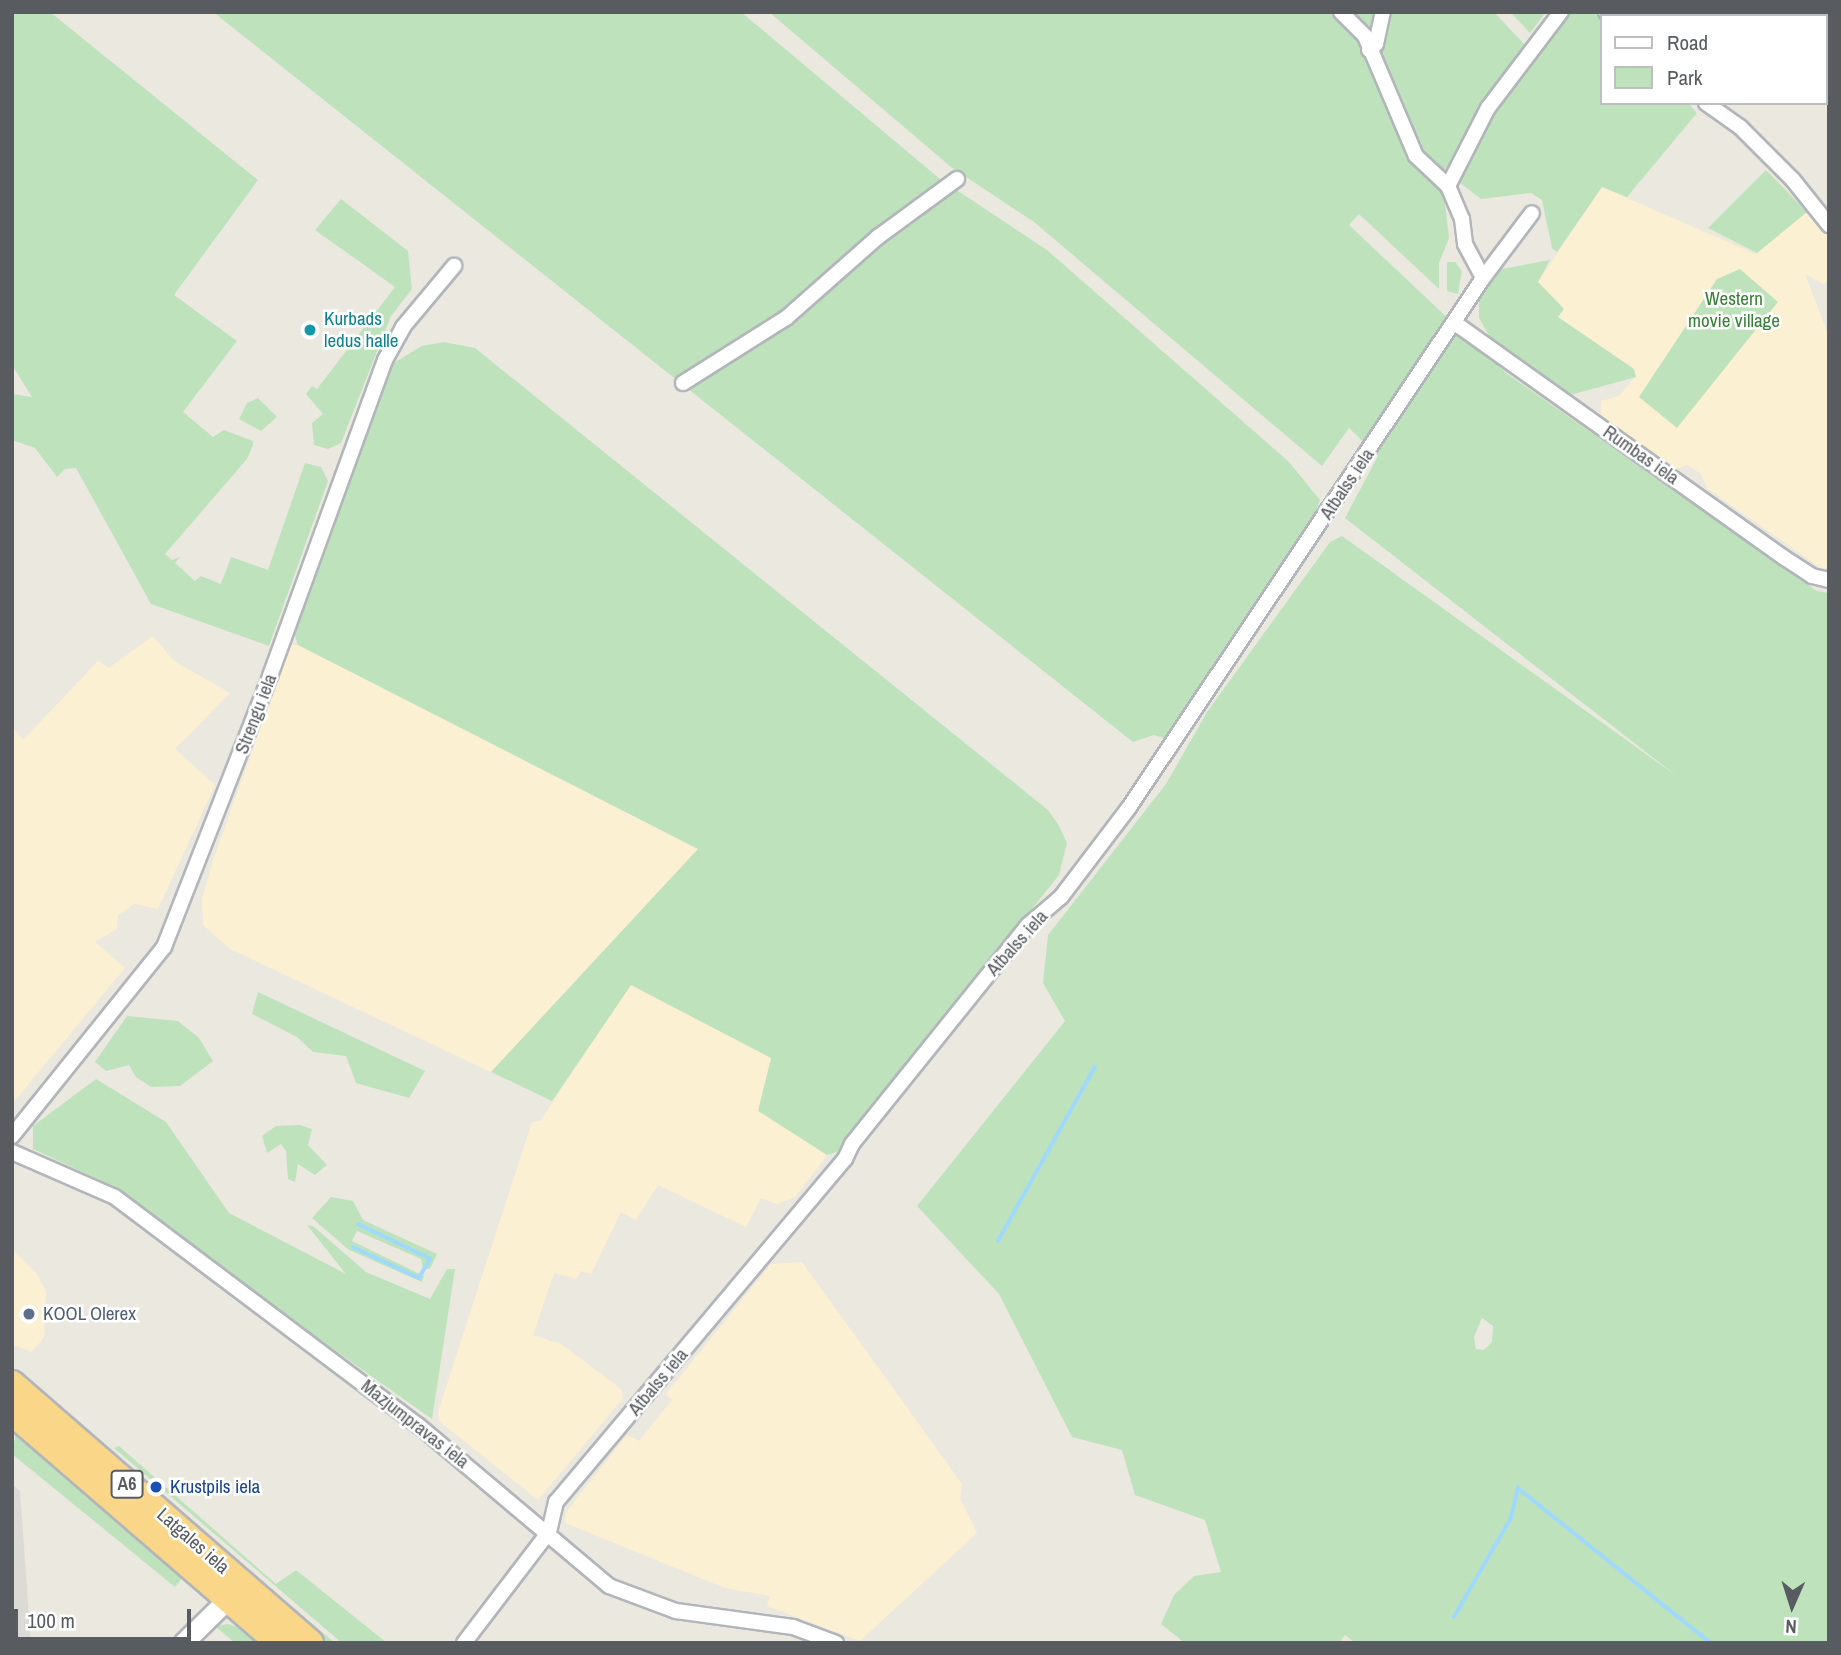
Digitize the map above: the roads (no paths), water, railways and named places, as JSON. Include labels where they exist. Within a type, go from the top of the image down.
[{"type":"highway","name":"Latgales iela","points":[[12,1384],[235,1592],[280,1643]]},
{"type":"highway","name":"Latgales iela","points":[[12,1412],[235,1592],[310,1643]]},
{"type":"street","points":[[1341,12],[1365,36],[1416,156],[1448,186],[1462,219],[1465,244],[1483,278]]},
{"type":"street","points":[[1369,50],[1376,44],[1383,12]]},
{"type":"street","points":[[1448,186],[1488,108],[1561,12]]},
{"type":"street","points":[[1709,105],[1740,127],[1784,171],[1829,225]]},
{"type":"street","points":[[683,383],[786,318],[878,237],[957,179]]},
{"type":"street","name":"Atbalss iela","points":[[464,1643],[549,1532],[556,1502],[845,1159],[852,1143],[1010,947],[1060,897],[1130,807],[1483,278],[1532,213]]},
{"type":"street","name":"Strengu iela","points":[[12,1136],[164,947],[266,688],[385,360],[403,327],[454,266]]},
{"type":"street","name":"Rumbas iela","points":[[1455,323],[1783,557],[1812,576],[1829,580]]},
{"type":"street","name":"Mazjumpravas iela","points":[[12,1152],[115,1197],[418,1425],[549,1532],[609,1587],[676,1611],[793,1627],[835,1643]]},
{"type":"street","points":[[183,1643],[235,1592]]},
{"type":"waterway","points":[[998,1241],[1095,1067]]},
{"type":"waterway","points":[[353,1247],[419,1278],[430,1259],[359,1225]]},
{"type":"waterway","points":[[1454,1617],[1511,1518],[1518,1488],[1711,1643]]},
{"type":"place","name":"Kurbads ledus halle","points":[[310,330]]},
{"type":"place","name":"KOOL Olerex","points":[[29,1314]]},
{"type":"place","name":"Krustpils iela","points":[[156,1487]]},
{"type":"park label","name":"Western movie village","points":[[1734,310]]}]
